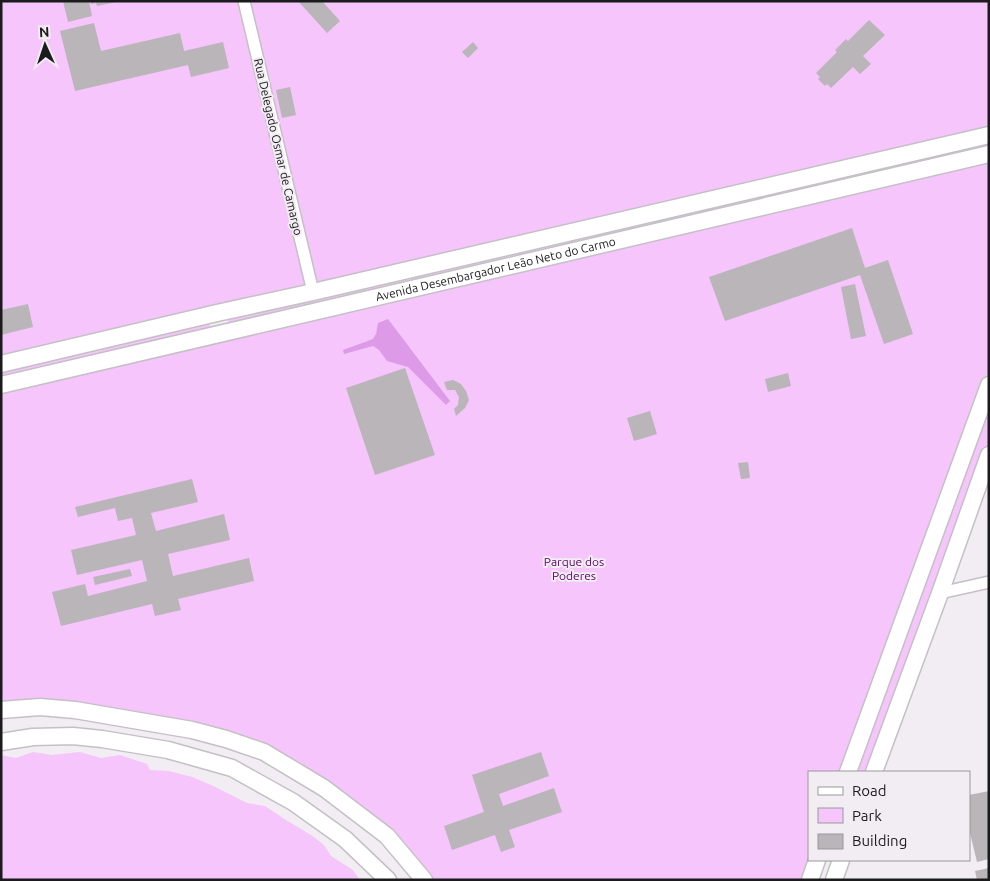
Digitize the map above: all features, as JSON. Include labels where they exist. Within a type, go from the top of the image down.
[{"type":"main road","name":"Avenida Desembargador Leão Neto do Carmo","points":[[1,364],[986,136]]},
{"type":"main road","points":[[986,136],[988,155]]},
{"type":"main road","name":"Avenida Desembargador Leão Neto do Carmo","points":[[1,385],[988,155]]},
{"type":"main road","points":[[217,313],[222,334]]},
{"type":"main road","points":[[869,771],[850,767],[989,385]]},
{"type":"main road","points":[[874,771],[989,455]]},
{"type":"main road","points":[[1,710],[40,707],[75,710],[192,730],[264,752],[324,788],[387,836],[424,880]]},
{"type":"main road","points":[[73,736],[75,710]]},
{"type":"main road","points":[[1,742],[33,737],[73,736],[102,739],[168,750],[232,768],[293,802],[345,839],[388,880]]},
{"type":"main road","points":[[810,880],[817,861]]},
{"type":"main road","points":[[834,880],[842,861]]},
{"type":"street","name":"Rua Delegado Osmar de Camargo","points":[[244,1],[313,292]]},
{"type":"street","points":[[940,594],[989,582]]},
{"type":"green space","points":[[1,1],[989,1],[989,135],[1,364]]},
{"type":"green space","points":[[976,142],[979,152],[833,184],[833,179]]},
{"type":"green space","name":"Parque dos Poderes","points":[[989,154],[989,385],[848,771],[808,771],[808,861],[810,861],[810,880],[424,880],[387,836],[264,752],[192,730],[1,710],[1,385]]},
{"type":"green space","points":[[817,183],[819,187],[699,216],[697,208]]},
{"type":"green space","points":[[687,209],[691,214],[690,220],[230,328],[228,322],[228,316]]},
{"type":"green space","points":[[209,319],[211,331],[1,380],[1,366]]},
{"type":"green space","points":[[989,403],[989,446],[938,591],[868,771],[853,771]]},
{"type":"green space","points":[[33,752],[52,755],[80,752],[101,758],[120,755],[147,764],[150,770],[169,771],[192,777],[247,803],[265,806],[324,845],[331,856],[353,870],[360,880],[1,880],[1,755],[16,758]]},
{"type":"shaded area","points":[[388,319],[450,401],[446,405],[408,367],[387,361],[379,350],[373,346],[344,354],[343,350],[373,339],[378,323]]},
{"type":"building","points":[[63,1],[89,1],[92,16],[68,22]]},
{"type":"building","points":[[90,1],[116,2],[97,6],[96,3],[91,4]]},
{"type":"building","points":[[298,1],[322,1],[340,21],[327,33]]},
{"type":"building","points":[[869,20],[885,35],[863,56],[871,64],[860,74],[853,67],[831,88],[827,84],[825,86],[818,79],[820,77],[816,73],[837,52],[835,50],[846,39],[848,41]]},
{"type":"building","points":[[94,23],[101,51],[180,33],[184,51],[223,42],[229,68],[191,77],[188,65],[75,91],[60,31]]},
{"type":"building","points":[[473,42],[478,48],[468,58],[462,52]]},
{"type":"building","points":[[290,87],[296,115],[282,118],[276,90]]},
{"type":"building","points":[[852,228],[865,268],[888,260],[913,334],[884,344],[860,275],[725,321],[709,277]]},
{"type":"building","points":[[855,284],[866,336],[851,339],[841,287]]},
{"type":"building","points":[[28,304],[33,327],[1,335],[1,310]]},
{"type":"building","points":[[405,368],[435,455],[375,475],[346,388]]},
{"type":"building","points":[[788,373],[791,386],[768,392],[765,379]]},
{"type":"building","points":[[453,380],[461,384],[469,400],[465,408],[456,416],[454,409],[458,405],[459,397],[455,390],[447,390],[444,382]]},
{"type":"building","points":[[650,411],[657,434],[634,441],[627,418]]},
{"type":"building","points":[[748,462],[750,478],[741,479],[738,463]]},
{"type":"building","points":[[192,479],[198,502],[151,513],[156,531],[224,514],[230,540],[168,554],[173,576],[249,558],[254,581],[178,599],[181,610],[155,616],[152,604],[61,626],[52,592],[85,584],[88,596],[147,581],[142,560],[77,575],[71,550],[136,535],[132,518],[118,521],[115,508],[78,517],[75,507]]},
{"type":"building","points":[[130,569],[132,576],[95,585],[93,577]]},
{"type":"building","points":[[541,752],[549,776],[499,794],[503,806],[554,788],[562,812],[509,830],[515,847],[501,852],[495,835],[452,850],[444,826],[484,812],[472,775]]},
{"type":"building","points":[[989,791],[989,859],[977,862],[970,833],[970,795]]},
{"type":"building","points":[[989,868],[989,880],[977,880],[975,871]]}]
